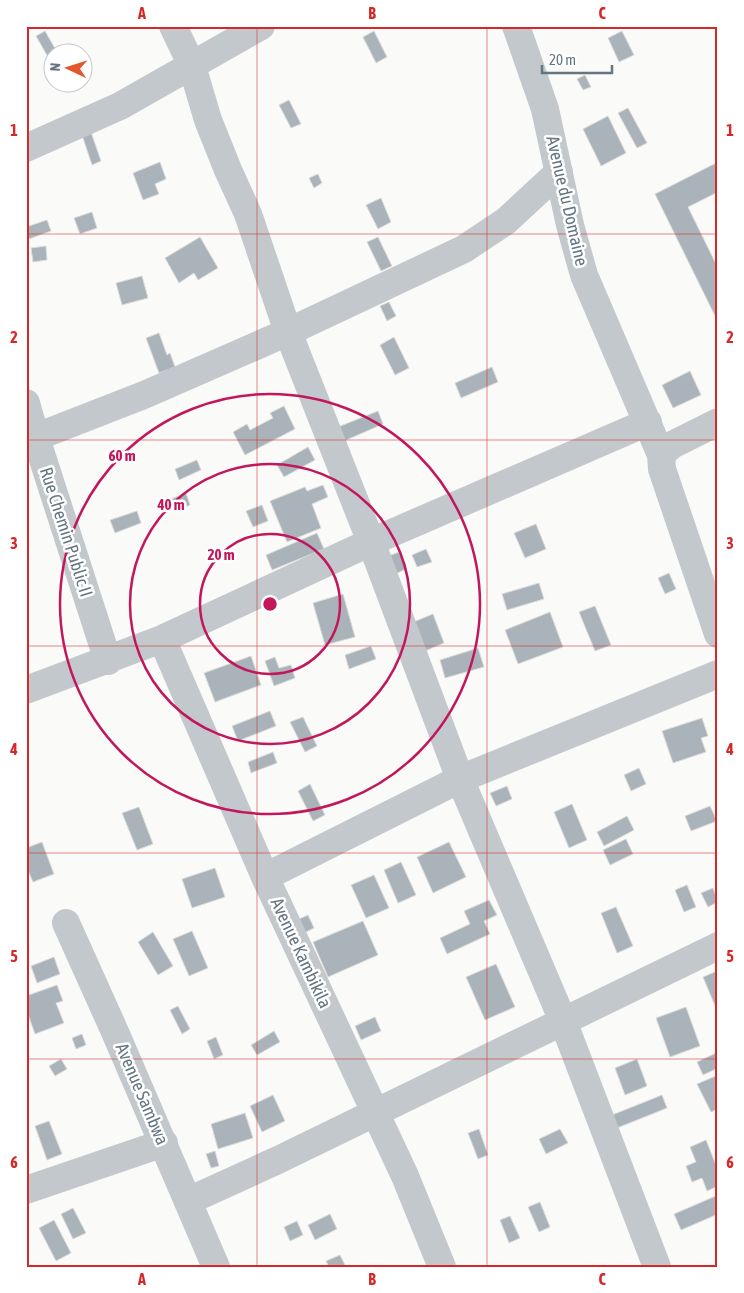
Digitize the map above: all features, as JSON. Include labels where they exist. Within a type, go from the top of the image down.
[{"type":"street","points":[[174,26],[192,66],[208,120],[248,214],[288,332],[460,778],[562,1021],[657,1267]]},
{"type":"street","points":[[26,148],[120,106],[261,26]]},
{"type":"street","name":"Avenue du Domaine","points":[[516,26],[545,109],[570,225],[584,275],[661,455],[662,470],[718,634]]},
{"type":"street","points":[[31,439],[144,395],[288,332],[464,249],[506,221],[559,172]]},
{"type":"street","name":"Rue Chemin Public II","points":[[26,403],[31,439],[108,661]]},
{"type":"street","points":[[26,690],[108,661],[162,639],[370,542],[648,422]]},
{"type":"street","points":[[661,455],[672,445],[718,422]]},
{"type":"street","name":"Avenue Kambikila","points":[[162,639],[265,877],[405,1176],[442,1267]]},
{"type":"street","points":[[265,877],[460,778],[718,674]]},
{"type":"street","name":"Avenue Sambwa","points":[[66,924],[164,1143],[216,1267]]},
{"type":"street","points":[[188,1201],[718,946]]},
{"type":"street","points":[[26,1190],[164,1143]]},
{"type":"building","points":[[45,31],[51,42],[42,42],[42,46],[36,36]]},
{"type":"building","points":[[374,31],[387,57],[376,63],[363,37]]},
{"type":"building","points":[[622,31],[634,55],[619,62],[608,38]]},
{"type":"building","points":[[585,75],[591,87],[583,90],[577,79]]},
{"type":"building","points":[[289,100],[301,124],[291,128],[279,105]]},
{"type":"building","points":[[628,108],[647,143],[637,148],[618,113]]},
{"type":"building","points":[[608,116],[626,153],[601,166],[583,129]]},
{"type":"building","points":[[90,129],[101,161],[92,165],[81,132]]},
{"type":"building","points":[[160,162],[166,179],[155,184],[159,194],[143,200],[133,173]]},
{"type":"building","points":[[718,162],[718,192],[688,207],[715,262],[718,260],[718,322],[655,194]]},
{"type":"building","points":[[318,174],[322,183],[314,188],[309,178]]},
{"type":"building","points":[[381,198],[391,222],[378,229],[366,205]]},
{"type":"building","points":[[92,212],[97,228],[80,234],[74,218]]},
{"type":"building","points":[[47,220],[51,231],[26,240],[26,227]]},
{"type":"building","points":[[200,237],[218,268],[198,280],[194,273],[179,283],[165,258]]},
{"type":"building","points":[[378,237],[392,266],[381,271],[367,242]]},
{"type":"building","points":[[46,246],[47,260],[33,262],[31,248]]},
{"type":"building","points":[[142,276],[148,298],[122,305],[116,283]]},
{"type":"building","points":[[389,302],[396,316],[387,321],[380,306]]},
{"type":"building","points":[[159,333],[167,355],[170,353],[175,367],[159,373],[146,338]]},
{"type":"building","points":[[394,337],[409,368],[395,375],[380,345]]},
{"type":"building","points":[[492,367],[498,382],[461,398],[455,383]]},
{"type":"building","points":[[690,371],[701,395],[673,408],[662,385]]},
{"type":"building","points":[[284,406],[295,429],[245,455],[233,432],[247,424],[250,430],[273,418],[270,413]]},
{"type":"building","points":[[378,411],[383,424],[344,441],[338,427]]},
{"type":"building","points":[[308,447],[315,460],[284,477],[277,465]]},
{"type":"building","points":[[197,460],[201,470],[179,480],[175,469]]},
{"type":"building","points":[[323,485],[328,497],[312,504],[321,528],[287,542],[270,501],[305,487],[307,491]]},
{"type":"building","points":[[186,493],[190,505],[176,511],[171,499]]},
{"type":"building","points":[[262,505],[268,521],[253,527],[246,511]]},
{"type":"building","points":[[137,511],[141,523],[115,533],[110,520]]},
{"type":"building","points":[[536,524],[546,549],[525,558],[514,533]]},
{"type":"building","points":[[317,533],[324,549],[272,570],[266,555]]},
{"type":"building","points":[[426,549],[432,562],[417,567],[412,555]]},
{"type":"building","points":[[399,552],[406,569],[393,575],[386,557]]},
{"type":"building","points":[[669,573],[676,589],[665,594],[658,578]]},
{"type":"building","points":[[539,583],[544,599],[507,610],[502,594]]},
{"type":"building","points":[[343,594],[355,637],[325,645],[313,603]]},
{"type":"building","points":[[595,606],[611,645],[595,651],[579,612]]},
{"type":"building","points":[[550,612],[563,647],[518,664],[505,630]]},
{"type":"building","points":[[433,614],[444,643],[418,654],[406,625]]},
{"type":"building","points":[[371,646],[376,659],[349,669],[345,655]]},
{"type":"building","points":[[478,648],[484,667],[445,678],[440,660]]},
{"type":"building","points":[[251,656],[261,685],[215,702],[204,673]]},
{"type":"building","points":[[275,657],[279,668],[291,665],[295,678],[274,686],[265,661]]},
{"type":"building","points":[[270,711],[276,726],[238,741],[232,726]]},
{"type":"building","points":[[303,717],[317,746],[305,752],[290,722]]},
{"type":"building","points":[[702,718],[708,736],[701,738],[706,752],[673,763],[662,731]]},
{"type":"building","points":[[273,752],[277,763],[251,773],[248,762]]},
{"type":"building","points":[[639,768],[646,784],[631,791],[624,775]]},
{"type":"building","points":[[310,784],[325,815],[313,821],[298,791]]},
{"type":"building","points":[[507,786],[512,799],[496,806],[490,793]]},
{"type":"building","points":[[572,804],[587,840],[569,848],[554,812]]},
{"type":"building","points":[[710,806],[717,821],[691,831],[685,816]]},
{"type":"building","points":[[139,807],[153,844],[137,850],[122,813]]},
{"type":"building","points":[[627,816],[634,830],[604,846],[597,832]]},
{"type":"building","points":[[626,839],[633,854],[610,865],[603,850]]},
{"type":"building","points":[[42,842],[54,874],[33,882],[26,866],[26,848]]},
{"type":"building","points":[[449,842],[466,877],[433,893],[417,857]]},
{"type":"building","points":[[401,862],[416,895],[398,903],[384,870]]},
{"type":"building","points":[[215,868],[225,897],[192,908],[182,879]]},
{"type":"building","points":[[374,875],[389,908],[366,918],[351,885]]},
{"type":"building","points":[[687,885],[696,907],[684,912],[675,890]]},
{"type":"building","points":[[713,888],[718,902],[708,907],[701,893]]},
{"type":"building","points":[[489,900],[497,915],[484,921],[490,934],[447,954],[440,938],[470,924],[464,911]]},
{"type":"building","points":[[616,907],[633,946],[617,953],[601,913]]},
{"type":"building","points":[[308,915],[314,928],[306,932],[288,924]]},
{"type":"building","points":[[363,921],[378,955],[328,977],[313,942]]},
{"type":"building","points":[[192,931],[208,968],[189,976],[173,939]]},
{"type":"building","points":[[153,932],[173,966],[158,975],[138,942]]},
{"type":"building","points":[[54,957],[60,974],[37,983],[31,966]]},
{"type":"building","points":[[496,964],[515,1007],[485,1020],[466,977]]},
{"type":"building","points":[[718,972],[718,1013],[703,977]]},
{"type":"building","points":[[57,985],[63,1001],[56,1003],[64,1023],[35,1034],[26,1009],[26,996]]},
{"type":"building","points":[[178,1006],[190,1029],[182,1034],[170,1010]]},
{"type":"building","points":[[686,1007],[700,1046],[670,1057],[656,1018]]},
{"type":"building","points":[[375,1017],[381,1031],[361,1040],[355,1026]]},
{"type":"building","points":[[274,1031],[280,1042],[257,1055],[251,1045]]},
{"type":"building","points":[[82,1034],[86,1045],[76,1049],[72,1038]]},
{"type":"building","points":[[216,1037],[223,1055],[214,1059],[207,1041]]},
{"type":"building","points":[[718,1052],[718,1068],[703,1075],[697,1062]]},
{"type":"building","points":[[61,1059],[67,1069],[55,1076],[49,1066]]},
{"type":"building","points":[[637,1059],[647,1086],[625,1095],[615,1068]]},
{"type":"building","points":[[718,1075],[718,1109],[711,1112],[697,1084]]},
{"type":"building","points":[[273,1095],[285,1121],[262,1132],[250,1106]]},
{"type":"building","points":[[662,1095],[667,1108],[612,1130],[607,1117]]},
{"type":"building","points":[[245,1113],[253,1138],[218,1149],[211,1124]]},
{"type":"building","points":[[49,1121],[62,1154],[47,1160],[35,1126]]},
{"type":"building","points":[[479,1129],[488,1155],[478,1159],[468,1133]]},
{"type":"building","points":[[560,1129],[568,1143],[546,1154],[539,1139]]},
{"type":"building","points":[[706,1140],[718,1170],[718,1186],[707,1191],[702,1178],[692,1182],[686,1166],[696,1162],[690,1147]]},
{"type":"building","points":[[215,1151],[219,1166],[211,1168],[206,1154]]},
{"type":"building","points":[[718,1195],[718,1214],[681,1230],[674,1214]]},
{"type":"building","points":[[540,1202],[550,1227],[539,1232],[528,1207]]},
{"type":"building","points":[[73,1208],[86,1233],[73,1239],[61,1214]]},
{"type":"building","points":[[330,1214],[337,1229],[315,1240],[308,1225]]},
{"type":"building","points":[[510,1216],[520,1238],[509,1243],[500,1220]]},
{"type":"building","points":[[54,1220],[71,1253],[56,1261],[39,1228]]},
{"type":"building","points":[[297,1221],[303,1235],[290,1241],[284,1227]]},
{"type":"building","points":[[340,1255],[346,1267],[329,1267],[326,1261]]}]
